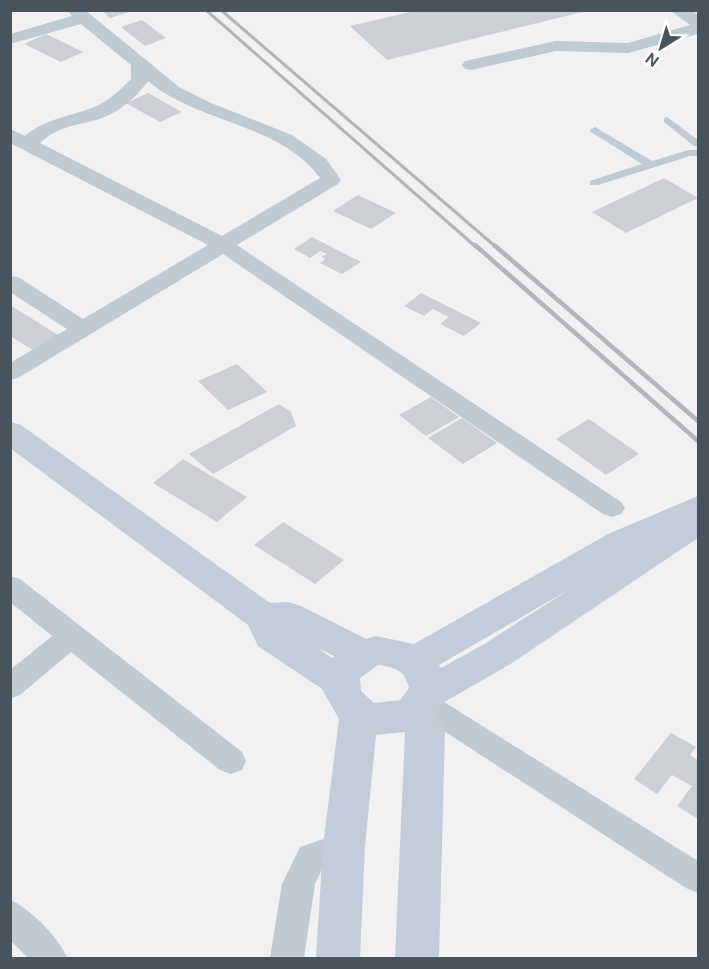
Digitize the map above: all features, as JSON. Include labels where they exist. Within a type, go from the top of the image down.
[{"type":"street","points":[[471,65],[556,46],[628,48],[695,30],[699,26],[678,10]]},
{"type":"street","points":[[10,39],[79,14],[140,64],[158,82],[187,100],[240,120],[306,150],[325,169],[331,180],[10,373]]},
{"type":"street","points":[[19,139],[66,120],[102,111],[141,80],[140,64]]},
{"type":"street","points":[[19,139],[223,244],[612,508]]},
{"type":"street","points":[[10,282],[82,329]]},
{"type":"street","points":[[10,432],[263,617],[271,636],[354,683],[387,720],[401,718],[420,692],[499,652],[690,521]]},
{"type":"street","points":[[10,586],[231,761]]},
{"type":"street","points":[[10,687],[71,636]]},
{"type":"street","points":[[338,958],[354,683],[376,650],[390,650],[404,654],[420,692],[425,730],[417,958]]},
{"type":"street","points":[[420,692],[699,878]]},
{"type":"street","points":[[287,958],[299,884],[312,857],[344,846]]},
{"type":"street","points":[[10,915],[50,958]]},
{"type":"lane","points":[[667,120],[699,144]]},
{"type":"lane","points":[[596,130],[650,165]]},
{"type":"lane","points":[[594,183],[689,153],[699,153]]},
{"type":"building","points":[[101,10],[132,10],[132,11],[110,18]]},
{"type":"building","points":[[419,10],[586,11],[387,60],[350,26]]},
{"type":"building","points":[[142,20],[166,38],[145,46],[121,27]]},
{"type":"building","points":[[46,34],[83,52],[61,62],[24,44]]},
{"type":"building","points":[[148,93],[182,112],[160,122],[126,103]]},
{"type":"building","points":[[664,178],[698,198],[626,233],[592,212]]},
{"type":"building","points":[[358,195],[396,213],[371,229],[333,211]]},
{"type":"building","points":[[312,237],[361,262],[342,274],[320,263],[325,259],[321,257],[327,254],[320,251],[310,258],[294,249]]},
{"type":"building","points":[[421,293],[481,323],[464,336],[440,324],[449,317],[433,309],[424,316],[404,306]]},
{"type":"building","points":[[10,305],[58,335],[33,350],[10,336]]},
{"type":"building","points":[[237,364],[267,392],[228,410],[198,381]]},
{"type":"building","points":[[431,397],[459,417],[426,436],[399,415]]},
{"type":"building","points":[[279,404],[291,412],[296,426],[213,474],[189,454]]},
{"type":"building","points":[[462,418],[497,443],[463,464],[428,438]]},
{"type":"building","points":[[589,419],[639,454],[606,475],[556,439]]},
{"type":"building","points":[[183,459],[247,497],[217,522],[153,483]]},
{"type":"building","points":[[283,522],[344,560],[315,584],[254,545]]},
{"type":"building","points":[[671,733],[696,747],[690,755],[698,760],[698,819],[677,806],[692,786],[672,775],[657,794],[634,779]]},
{"type":"railway","points":[[206,10],[476,247]]},
{"type":"railway","points":[[221,10],[496,247]]},
{"type":"railway","points":[[475,245],[698,441]]},
{"type":"railway","points":[[494,245],[698,421]]}]
